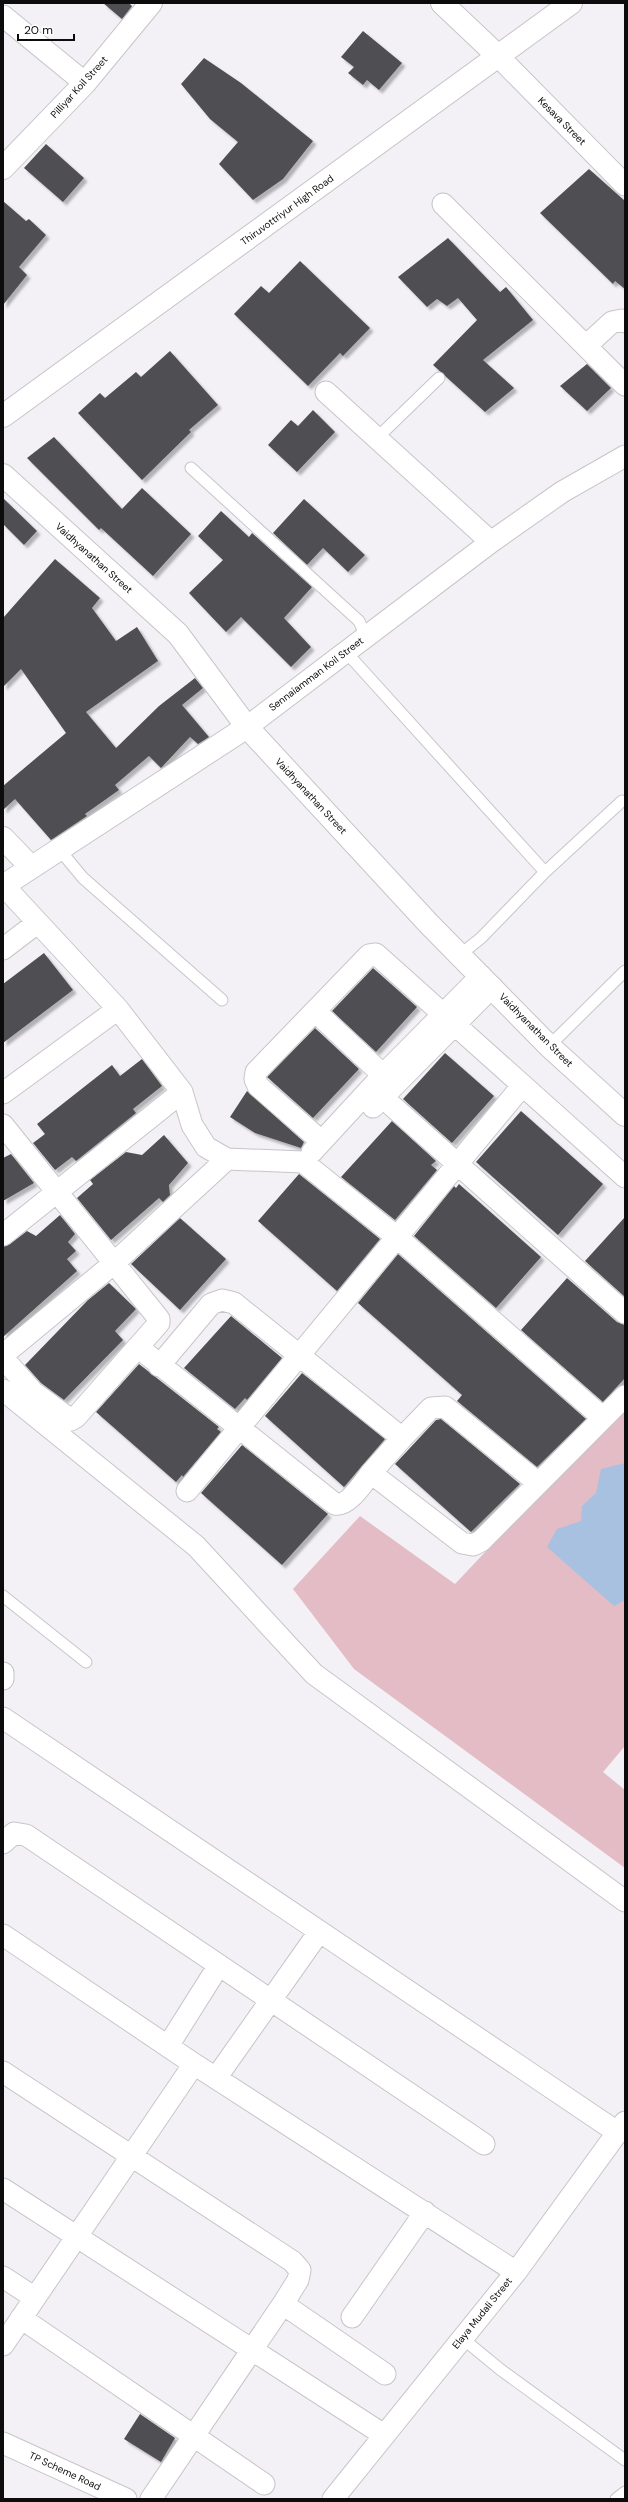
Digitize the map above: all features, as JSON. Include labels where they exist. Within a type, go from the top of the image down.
[{"type":"main road","name":"Pilliyar Koil Street","points":[[3,168],[85,83],[152,3]]},
{"type":"main road","points":[[442,3],[499,57]]},
{"type":"main road","name":"Thiruvottriyur High Road","points":[[3,416],[499,57],[571,3]]},
{"type":"main road","name":"Vaidhyanathan Street","points":[[3,475],[178,634],[247,727],[429,924],[461,954],[549,1046],[625,1115]]},
{"type":"main road","name":"Sennaiamman Koil Street","points":[[3,886],[247,727]]},
{"type":"main road","points":[[3,838],[31,867]]},
{"type":"street","points":[[3,16],[85,83]]},
{"type":"street","name":"Kesava Street","points":[[499,57],[625,185]]},
{"type":"street","points":[[442,204],[524,287],[587,345],[625,384]]},
{"type":"street","points":[[587,345],[612,322],[622,320],[625,322]]},
{"type":"street","points":[[326,392],[491,542]]},
{"type":"street","name":"Sennaiamman Koil Street","points":[[247,727],[491,542],[562,492],[625,456]]},
{"type":"street","points":[[3,886],[118,1010],[182,1092],[192,1126],[199,1139],[216,1155],[227,1159],[308,1165],[398,1238],[603,1418]]},
{"type":"street","points":[[3,949],[38,923]]},
{"type":"street","points":[[321,1141],[258,1086],[255,1079],[256,1072],[369,955],[376,954],[625,1177]]},
{"type":"street","points":[[308,1165],[321,1141],[449,1020],[486,981]]},
{"type":"street","points":[[3,1093],[118,1010]]},
{"type":"street","points":[[315,1011],[379,1087],[458,1165],[625,1313]]},
{"type":"street","points":[[187,1491],[302,1355],[522,1086]]},
{"type":"street","points":[[308,1165],[379,1087]]},
{"type":"street","points":[[3,1235],[182,1092]]},
{"type":"street","points":[[3,1125],[113,1264],[159,1319],[158,1328],[76,1417],[71,1420],[32,1392],[3,1358]]},
{"type":"street","points":[[3,1355],[113,1264],[227,1159]]},
{"type":"street","points":[[160,1366],[211,1304],[222,1300],[234,1303],[302,1355],[402,1438]]},
{"type":"street","points":[[139,1348],[335,1504],[339,1505],[345,1502],[431,1408],[445,1407],[538,1483]]},
{"type":"street","points":[[3,1390],[196,1546],[314,1674],[625,1901]]},
{"type":"street","points":[[371,1474],[462,1543],[473,1545],[481,1541],[625,1396]]},
{"type":"street","points":[[3,1673],[3,1679]]},
{"type":"street","points":[[3,1718],[320,1932],[621,2127]]},
{"type":"street","points":[[3,1843],[14,1833],[26,1835],[484,2144]]},
{"type":"street","points":[[216,2078],[320,1932]]},
{"type":"street","points":[[3,1935],[194,2064],[516,2272]]},
{"type":"street","points":[[168,2046],[219,1965]]},
{"type":"street","points":[[3,2345],[194,2064]]},
{"type":"street","points":[[3,2072],[292,2261],[300,2270],[298,2280],[283,2304],[151,2499]]},
{"type":"street","name":"Elaya Mudali Street","points":[[333,2499],[516,2272],[621,2127]]},
{"type":"street","points":[[3,2189],[384,2435]]},
{"type":"street","points":[[352,2318],[425,2212]]},
{"type":"street","points":[[3,2277],[35,2298]]},
{"type":"street","points":[[283,2304],[385,2374]]},
{"type":"street","points":[[21,2318],[264,2484]]},
{"type":"street","name":"TP Scheme Road","points":[[3,2442],[126,2499]]},
{"type":"lane","points":[[377,438],[439,378]]},
{"type":"lane","points":[[191,468],[359,622],[366,637]]},
{"type":"lane","points":[[346,652],[545,872]]},
{"type":"lane","points":[[461,954],[481,938],[545,872],[622,801]]},
{"type":"lane","points":[[59,849],[83,878],[222,1000]]},
{"type":"lane","points":[[549,1046],[625,971]]},
{"type":"lane","points":[[3,1596],[86,1662]]},
{"type":"lane","points":[[462,2338],[501,2370],[625,2460]]},
{"type":"lane","points":[[616,2499],[625,2492]]},
{"type":"shaded area","points":[[625,1404],[625,1746],[603,1772],[625,1790],[625,1868],[354,1669],[293,1589],[360,1516],[455,1584]]},
{"type":"water","points":[[625,1463],[625,1600],[614,1606],[547,1547],[557,1529],[581,1521],[582,1506],[596,1493],[601,1469]]},
{"type":"building","points":[[103,3],[129,3],[132,6],[122,19]]},
{"type":"building","points":[[363,31],[402,63],[379,90],[367,80],[363,85],[348,73],[354,67],[341,57]]},
{"type":"building","points":[[204,58],[241,83],[313,141],[283,179],[253,200],[219,164],[238,142],[210,119],[181,84]]},
{"type":"building","points":[[46,144],[84,178],[63,202],[24,168]]},
{"type":"building","points":[[589,169],[625,201],[625,289],[615,281],[613,284],[540,213]]},
{"type":"building","points":[[3,201],[26,221],[29,219],[46,235],[19,267],[27,275],[3,305]]},
{"type":"building","points":[[448,238],[500,292],[506,287],[533,320],[483,360],[514,388],[485,412],[433,365],[477,320],[458,298],[447,306],[437,299],[427,307],[398,277]]},
{"type":"building","points":[[300,261],[370,328],[343,356],[340,353],[308,386],[234,314],[261,286],[269,293]]},
{"type":"building","points":[[170,351],[218,405],[189,430],[191,432],[142,480],[78,413],[100,393],[105,398],[136,372],[141,377]]},
{"type":"building","points":[[587,364],[611,388],[587,411],[560,386]]},
{"type":"building","points":[[313,410],[335,432],[297,472],[268,445],[291,420],[298,426]]},
{"type":"building","points":[[54,437],[122,509],[142,488],[191,534],[153,576],[101,528],[99,530],[27,458]]},
{"type":"building","points":[[3,498],[37,531],[24,545],[3,524]]},
{"type":"building","points":[[304,499],[365,555],[348,572],[323,548],[307,565],[273,533]]},
{"type":"building","points":[[221,511],[249,537],[252,533],[312,587],[284,618],[311,647],[291,667],[241,617],[226,632],[189,593],[223,560],[198,536]]},
{"type":"building","points":[[55,559],[100,598],[92,608],[116,641],[137,627],[158,661],[86,712],[116,748],[159,706],[195,678],[203,688],[182,705],[209,737],[198,744],[190,737],[161,768],[149,756],[115,785],[119,790],[85,814],[87,816],[51,840],[15,799],[3,810],[3,786],[66,733],[21,669],[3,687],[3,618]]},
{"type":"building","points":[[44,953],[73,990],[3,1043],[3,984]]},
{"type":"building","points":[[373,968],[417,1007],[376,1052],[332,1011]]},
{"type":"building","points":[[315,1028],[359,1069],[313,1118],[267,1077]]},
{"type":"building","points":[[445,1053],[494,1096],[452,1143],[403,1099]]},
{"type":"building","points":[[142,1059],[162,1086],[133,1109],[136,1113],[76,1161],[72,1157],[55,1170],[33,1143],[45,1134],[37,1124],[112,1065],[120,1076]]},
{"type":"building","points":[[247,1091],[304,1142],[301,1148],[255,1133],[230,1117]]},
{"type":"building","points":[[521,1111],[603,1184],[558,1235],[476,1162]]},
{"type":"building","points":[[392,1121],[436,1161],[431,1165],[437,1170],[395,1220],[341,1177]]},
{"type":"building","points":[[164,1135],[188,1163],[169,1185],[170,1195],[163,1202],[159,1198],[111,1240],[77,1198],[93,1184],[90,1180],[126,1152],[142,1155]]},
{"type":"building","points":[[11,1154],[34,1183],[3,1201],[3,1158]]},
{"type":"building","points":[[299,1174],[380,1239],[337,1291],[258,1221]]},
{"type":"building","points":[[459,1184],[541,1257],[496,1308],[414,1236],[454,1186],[456,1188]]},
{"type":"building","points":[[60,1215],[75,1234],[68,1242],[76,1251],[67,1259],[77,1271],[3,1337],[3,1247],[10,1244],[27,1231],[36,1236]]},
{"type":"building","points":[[625,1217],[625,1297],[585,1261]]},
{"type":"building","points":[[180,1218],[226,1259],[180,1310],[131,1264]]},
{"type":"building","points":[[398,1254],[586,1419],[537,1467],[457,1401],[462,1395],[358,1303]]},
{"type":"building","points":[[567,1278],[617,1322],[625,1325],[625,1378],[603,1402],[521,1330]]},
{"type":"building","points":[[109,1283],[136,1309],[115,1331],[123,1340],[64,1400],[41,1383],[25,1365],[88,1300]]},
{"type":"building","points":[[231,1316],[282,1358],[247,1400],[245,1398],[235,1409],[184,1368]]},
{"type":"building","points":[[139,1364],[219,1427],[217,1429],[221,1432],[183,1477],[182,1475],[176,1482],[96,1412]]},
{"type":"building","points":[[302,1373],[385,1439],[344,1487],[265,1416]]},
{"type":"building","points":[[441,1419],[520,1484],[471,1532],[395,1464],[436,1420]]},
{"type":"building","points":[[242,1445],[328,1514],[282,1565],[201,1493]]},
{"type":"building","points":[[140,2414],[175,2438],[161,2462],[124,2439]]}]
